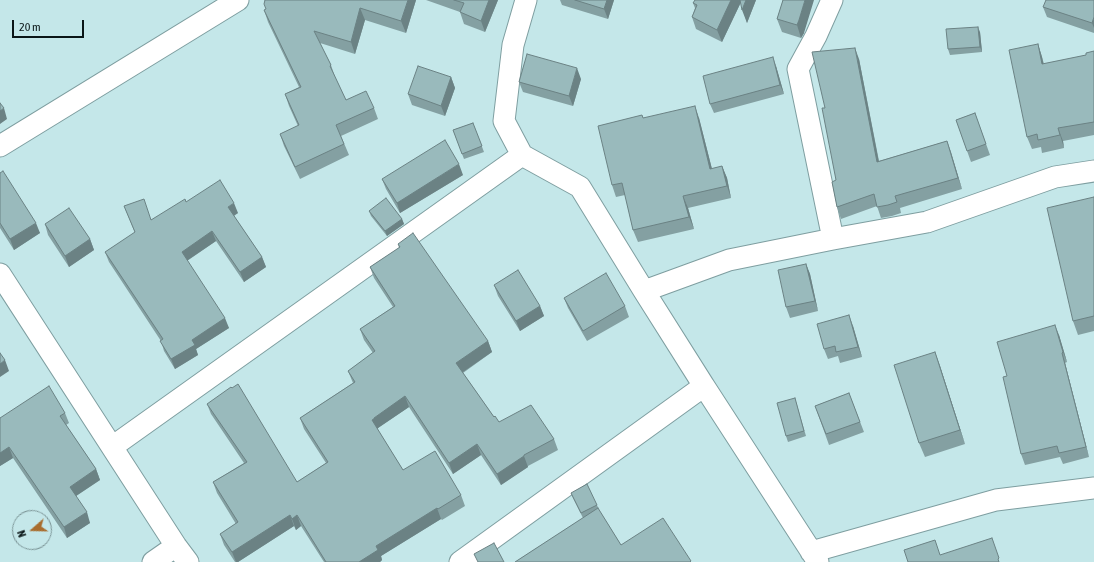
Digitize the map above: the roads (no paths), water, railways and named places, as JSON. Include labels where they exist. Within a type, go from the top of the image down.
[{"type":"street","points":[[0,146],[238,0]]},
{"type":"street","points":[[526,0],[513,45],[504,121],[522,155],[580,187],[704,386],[814,557],[996,500],[1094,488]]},
{"type":"street","points":[[832,0],[816,36],[798,70],[833,239]]},
{"type":"street","points":[[112,448],[522,155]]},
{"type":"street","points":[[644,291],[729,260],[927,222],[1055,177],[1094,171]]},
{"type":"street","points":[[0,276],[176,546],[188,562]]},
{"type":"street","points":[[460,562],[704,386]]},
{"type":"street","points":[[153,562],[176,546]]}]
